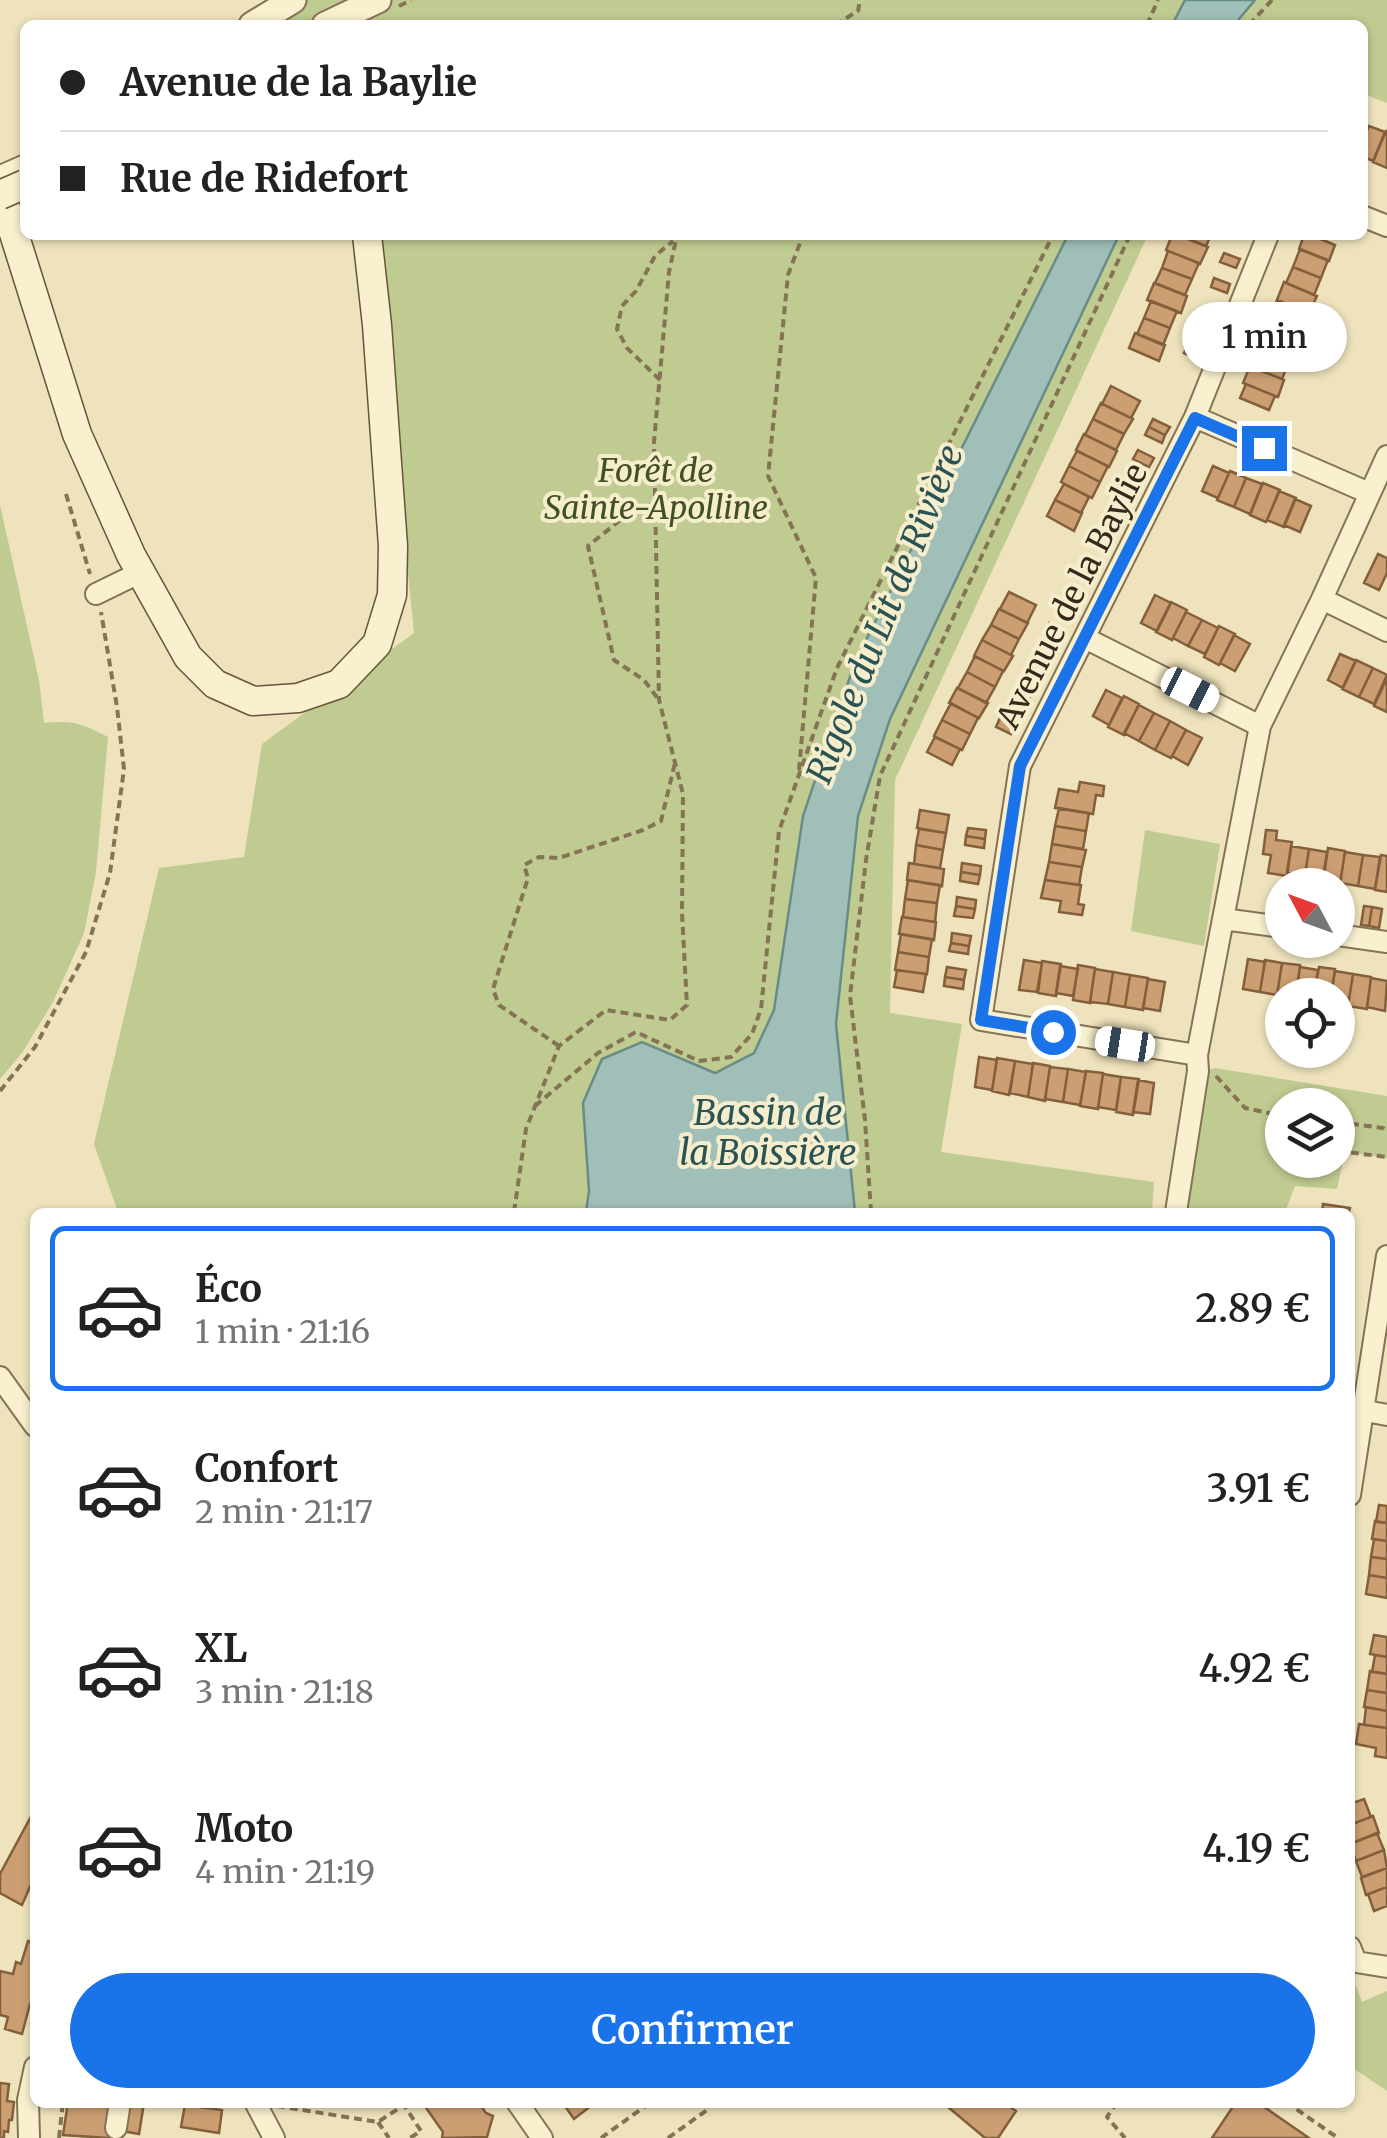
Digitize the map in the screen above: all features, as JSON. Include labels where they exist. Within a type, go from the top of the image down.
[{"type":"main road","points":[[0,192],[77,434],[141,572],[188,656],[215,684],[253,701],[298,698],[339,684],[378,644],[392,595],[377,325],[368,240]]},
{"type":"street","points":[[260,20],[293,0]]},
{"type":"street","points":[[335,20],[378,0]]},
{"type":"street","name":"Avenue de la Baylie","points":[[1197,1063],[981,1020],[1020,766],[1195,418],[1266,240]]},
{"type":"street","points":[[1195,418],[1369,493]]},
{"type":"street","points":[[1177,1208],[1197,1063],[1260,726],[1387,456]]},
{"type":"street","points":[[96,594],[141,572]]},
{"type":"street","points":[[1322,599],[1387,631]]},
{"type":"street","points":[[1085,638],[1260,726]]},
{"type":"street","points":[[1223,919],[1265,925]]},
{"type":"street","points":[[1355,937],[1387,942]]},
{"type":"street","points":[[1387,1256],[1357,1410],[1387,1415]]},
{"type":"street","points":[[0,1377],[30,1419]]},
{"type":"street","points":[[1355,1960],[1387,1967]]},
{"type":"street","points":[[29,2138],[30,2091]]},
{"type":"street","points":[[116,2128],[119,2108]]},
{"type":"street","points":[[266,2108],[270,2137]]},
{"type":"street","points":[[521,2108],[542,2138]]},
{"type":"path","points":[[843,20],[858,11],[860,0]]},
{"type":"path","points":[[1253,20],[1272,0]]},
{"type":"path","points":[[660,380],[627,348],[617,329],[622,306],[636,291],[655,256],[674,240]]},
{"type":"path","points":[[515,1208],[526,1129],[559,1046],[606,1010],[670,1020],[687,1005],[682,914],[683,794],[659,700],[654,442],[669,272],[676,240]]},
{"type":"path","points":[[799,776],[816,578],[768,476],[788,275],[801,240]]},
{"type":"path","points":[[535,1106],[598,1053],[636,1032],[699,1061],[730,1057],[752,1034],[761,1009],[779,831],[837,668],[1051,240]]},
{"type":"path","points":[[871,1208],[866,1120],[850,996],[880,776],[1128,240]]},
{"type":"path","points":[[0,1091],[36,1048],[86,952],[110,874],[124,769],[118,708],[96,594],[66,494]]},
{"type":"path","points":[[656,503],[624,518],[588,546],[614,660],[644,680],[659,700]]},
{"type":"path","points":[[559,1046],[499,1005],[492,989],[528,878],[524,865],[539,858],[559,858],[660,821],[675,762]]},
{"type":"path","points":[[1197,1063],[1212,1071],[1246,1108],[1265,1112]]},
{"type":"path","points":[[1355,1124],[1387,1131]]},
{"type":"path","points":[[1355,1153],[1387,1157]]},
{"type":"path","points":[[60,2138],[62,2108]]},
{"type":"path","points":[[290,2108],[378,2122],[399,2108]]},
{"type":"path","points":[[406,2108],[421,2131],[410,2138]]},
{"type":"path","points":[[601,2138],[643,2108]]},
{"type":"path","points":[[668,2138],[710,2108]]},
{"type":"path","points":[[1114,2108],[1107,2117],[1125,2138]]},
{"type":"path","points":[[1295,2108],[1338,2138]]},
{"type":"path","points":[[378,2122],[389,2138]]},
{"type":"green space","points":[[270,0],[1185,0],[1175,20],[260,20]]},
{"type":"green space","points":[[1255,0],[1387,0],[1387,103],[1368,96],[1368,20],[1238,20]]},
{"type":"green space","name":"Forêt de Sainte-Apolline","points":[[375,240],[1066,240],[855,662],[803,816],[774,1010],[754,1053],[714,1073],[642,1042],[589,1191],[587,1208],[117,1208],[94,1144],[159,868],[244,857],[262,744],[414,633]]},
{"type":"green space","points":[[1117,240],[1146,240],[895,780],[890,1013],[962,1024],[941,1152],[1154,1182],[1152,1208],[855,1208],[836,1024],[858,816],[890,719]]},
{"type":"green space","points":[[0,505],[39,680],[44,723],[77,724],[108,737],[96,872],[84,933],[53,1002],[22,1053],[0,1079]]},
{"type":"green space","points":[[1145,830],[1220,844],[1204,946],[1131,931]]},
{"type":"green space","points":[[1215,1068],[1338,1088],[1265,1088],[1265,1178],[1339,1178],[1337,1189],[1295,1186],[1287,1208],[1183,1208],[1205,1071]]},
{"type":"green space","points":[[1355,1091],[1387,1096],[1387,1158],[1355,1153]]},
{"type":"green space","points":[[1355,1986],[1362,2002],[1387,1991],[1387,2091],[1355,2069]]},
{"type":"water","points":[[1185,0],[1255,0],[1238,20],[1175,20]]},
{"type":"water","name":"Bassin de la Boissière","points":[[1066,240],[1117,240],[890,719],[858,816],[836,1024],[855,1208],[587,1208],[589,1191],[583,1103],[602,1059],[642,1042],[715,1073],[754,1053],[774,1010],[803,816],[855,662]]},
{"type":"building","points":[[1368,128],[1385,132],[1373,161],[1368,159]]},
{"type":"building","points":[[1387,131],[1387,168],[1373,162]]},
{"type":"building","points":[[1170,240],[1190,240],[1208,247],[1200,264],[1166,250]]},
{"type":"building","points":[[1302,240],[1323,240],[1335,245],[1329,261],[1299,249]]},
{"type":"building","points":[[1300,249],[1328,260],[1321,278],[1293,267]]},
{"type":"building","points":[[1168,251],[1199,263],[1192,279],[1162,268]]},
{"type":"building","points":[[1224,253],[1240,259],[1236,268],[1220,262]]},
{"type":"building","points":[[1293,267],[1321,278],[1314,295],[1286,283]]},
{"type":"building","points":[[1162,268],[1192,279],[1185,295],[1155,283]]},
{"type":"building","points":[[1214,278],[1230,284],[1227,293],[1211,287]]},
{"type":"building","points":[[1284,282],[1317,296],[1309,313],[1277,300]]},
{"type":"building","points":[[1154,283],[1187,296],[1181,313],[1147,300]]},
{"type":"building","points":[[1277,300],[1309,313],[1303,329],[1271,316]]},
{"type":"building","points":[[1151,301],[1177,311],[1170,328],[1144,318]]},
{"type":"building","points":[[1201,311],[1217,318],[1214,326],[1197,320]]},
{"type":"building","points":[[1270,316],[1304,330],[1297,346],[1263,332]]},
{"type":"building","points":[[1144,318],[1170,328],[1163,345],[1137,334]]},
{"type":"building","points":[[1135,333],[1165,345],[1159,361],[1129,348]]},
{"type":"building","points":[[1264,333],[1296,345],[1289,362],[1258,349]]},
{"type":"building","points":[[1188,344],[1204,350],[1200,360],[1184,353]]},
{"type":"building","points":[[1258,349],[1289,362],[1282,379],[1251,367]]},
{"type":"building","points":[[1250,366],[1284,380],[1278,397],[1243,383]]},
{"type":"building","points":[[1246,384],[1275,396],[1269,410],[1240,398]]},
{"type":"building","points":[[1111,386],[1140,401],[1131,418],[1102,404]]},
{"type":"building","points":[[1101,403],[1133,419],[1124,434],[1093,419]]},
{"type":"building","points":[[1093,419],[1124,434],[1116,450],[1085,435]]},
{"type":"building","points":[[1153,419],[1170,427],[1165,435],[1149,427]]},
{"type":"building","points":[[1149,427],[1165,435],[1162,443],[1145,435]]},
{"type":"building","points":[[1084,434],[1117,451],[1109,467],[1076,450]]},
{"type":"building","points":[[1138,450],[1154,458],[1149,467],[1133,459]]},
{"type":"building","points":[[1077,451],[1108,466],[1100,482],[1069,466]]},
{"type":"building","points":[[1069,466],[1100,482],[1092,498],[1061,482]]},
{"type":"building","points":[[1213,466],[1229,473],[1218,498],[1202,491]]},
{"type":"building","points":[[1230,471],[1246,478],[1234,507],[1217,500]]},
{"type":"building","points":[[1246,478],[1262,484],[1250,514],[1234,507]]},
{"type":"building","points":[[1121,482],[1137,491],[1134,499],[1117,490]]},
{"type":"building","points":[[1263,483],[1280,490],[1266,522],[1250,515]]},
{"type":"building","points":[[1064,484],[1089,497],[1081,513],[1055,500]]},
{"type":"building","points":[[1117,490],[1134,499],[1130,507],[1113,498]]},
{"type":"building","points":[[1279,491],[1296,498],[1284,527],[1267,520]]},
{"type":"building","points":[[1295,499],[1311,506],[1300,532],[1284,525]]},
{"type":"building","points":[[1055,500],[1082,513],[1074,531],[1047,516]]},
{"type":"building","points":[[1105,514],[1121,522],[1117,531],[1100,523]]},
{"type":"building","points":[[1378,554],[1387,558],[1387,573],[1379,590],[1364,583]]},
{"type":"building","points":[[1009,592],[1036,605],[1027,623],[1000,609]]},
{"type":"building","points":[[1155,595],[1171,603],[1157,631],[1141,623]]},
{"type":"building","points":[[1171,602],[1187,610],[1172,640],[1156,632]]},
{"type":"building","points":[[999,609],[1028,623],[1019,639],[991,625]]},
{"type":"building","points":[[1186,612],[1202,620],[1188,646],[1173,638]]},
{"type":"building","points":[[1202,620],[1218,628],[1205,654],[1188,646]]},
{"type":"building","points":[[1049,623],[1065,631],[1060,640],[1045,632]]},
{"type":"building","points":[[991,625],[1019,639],[1011,655],[982,640]]},
{"type":"building","points":[[1219,626],[1235,634],[1219,665],[1204,657]]},
{"type":"building","points":[[1234,635],[1250,644],[1235,671],[1220,663]]},
{"type":"building","points":[[982,640],[1013,656],[1004,671],[974,656]]},
{"type":"building","points":[[1340,654],[1356,661],[1343,688],[1328,680]]},
{"type":"building","points":[[1033,655],[1048,662],[1043,672],[1029,664]]},
{"type":"building","points":[[975,656],[1003,671],[995,687],[967,672]]},
{"type":"building","points":[[1356,660],[1373,668],[1359,697],[1342,689]]},
{"type":"building","points":[[1373,668],[1387,675],[1374,704],[1359,697]]},
{"type":"building","points":[[967,672],[995,687],[986,703],[958,688]]},
{"type":"building","points":[[1387,678],[1387,712],[1374,706]]},
{"type":"building","points":[[1016,687],[1031,695],[1027,703],[1012,696]]},
{"type":"building","points":[[957,688],[988,703],[979,718],[949,703]]},
{"type":"building","points":[[1106,690],[1122,698],[1109,725],[1093,716]]},
{"type":"building","points":[[1124,696],[1139,704],[1124,735],[1108,727]]},
{"type":"building","points":[[951,703],[978,718],[970,734],[942,720]]},
{"type":"building","points":[[1139,705],[1154,713],[1139,741],[1124,733]]},
{"type":"building","points":[[1154,713],[1170,721],[1155,750],[1139,741]]},
{"type":"building","points":[[1000,718],[1016,725],[1011,734],[996,727]]},
{"type":"building","points":[[942,720],[970,734],[962,750],[934,736]]},
{"type":"building","points":[[1170,721],[1186,730],[1171,758],[1155,750]]},
{"type":"building","points":[[1186,730],[1202,738],[1188,765],[1172,756]]},
{"type":"building","points":[[935,737],[960,749],[952,765],[927,752]]},
{"type":"building","points":[[1080,782],[1104,786],[1103,796],[1096,795],[1093,814],[1055,808],[1059,789],[1078,792]]},
{"type":"building","points":[[1059,808],[1089,813],[1086,831],[1055,826]]},
{"type":"building","points":[[920,810],[949,815],[946,833],[917,828]]},
{"type":"building","points":[[1055,826],[1086,831],[1083,849],[1052,844]]},
{"type":"building","points":[[968,828],[986,830],[985,839],[966,836]]},
{"type":"building","points":[[919,829],[946,833],[943,850],[916,845]]},
{"type":"building","points":[[1266,830],[1277,831],[1276,840],[1292,842],[1288,868],[1269,868],[1271,855],[1263,854]]},
{"type":"building","points":[[966,836],[985,839],[984,848],[965,845]]},
{"type":"building","points":[[1052,844],[1086,850],[1082,867],[1049,862]]},
{"type":"building","points":[[916,845],[943,850],[940,868],[914,864]]},
{"type":"building","points":[[1291,846],[1309,849],[1306,868],[1288,868]]},
{"type":"building","points":[[1328,848],[1345,851],[1342,868],[1325,868]]},
{"type":"building","points":[[1309,849],[1327,852],[1325,868],[1306,868]]},
{"type":"building","points":[[1345,852],[1363,855],[1358,886],[1355,868],[1342,868]]},
{"type":"building","points":[[1363,855],[1380,857],[1375,889],[1358,886]]},
{"type":"building","points":[[1381,855],[1387,856],[1387,892],[1375,890]]},
{"type":"building","points":[[1049,862],[1082,867],[1079,885],[1045,880]]},
{"type":"building","points":[[909,863],[944,869],[942,886],[907,880]]},
{"type":"building","points":[[962,863],[981,866],[980,875],[961,872]]},
{"type":"building","points":[[961,872],[980,875],[978,884],[960,881]]},
{"type":"building","points":[[908,880],[940,885],[937,903],[905,899]]},
{"type":"building","points":[[1045,880],[1081,885],[1078,904],[1084,905],[1082,915],[1059,912],[1061,901],[1041,898]]},
{"type":"building","points":[[957,897],[976,900],[975,909],[956,906]]},
{"type":"building","points":[[905,899],[937,903],[935,922],[903,917]]},
{"type":"building","points":[[956,906],[975,909],[973,918],[954,916]]},
{"type":"building","points":[[1364,906],[1372,907],[1369,926],[1361,925]]},
{"type":"building","points":[[1372,907],[1382,909],[1379,928],[1369,926]]},
{"type":"building","points":[[902,917],[936,922],[934,940],[899,934]]},
{"type":"building","points":[[952,933],[971,936],[969,946],[951,943]]},
{"type":"building","points":[[901,934],[932,939],[929,957],[898,952]]},
{"type":"building","points":[[951,943],[969,946],[968,954],[949,951]]},
{"type":"building","points":[[898,952],[929,957],[927,974],[895,970]]},
{"type":"building","points":[[1248,959],[1265,962],[1260,992],[1243,989]]},
{"type":"building","points":[[1024,960],[1042,963],[1037,992],[1019,990]]},
{"type":"building","points":[[1265,960],[1282,963],[1280,978],[1265,978],[1265,993],[1260,992]]},
{"type":"building","points":[[1042,961],[1061,964],[1056,996],[1038,993]]},
{"type":"building","points":[[1282,963],[1300,965],[1298,978],[1280,978]]},
{"type":"building","points":[[1078,965],[1095,968],[1090,1003],[1073,1000]]},
{"type":"building","points":[[1060,966],[1078,969],[1073,996],[1056,993]]},
{"type":"building","points":[[947,967],[966,970],[964,980],[945,977]]},
{"type":"building","points":[[1300,967],[1318,970],[1317,978],[1298,978]]},
{"type":"building","points":[[1319,967],[1335,969],[1334,978],[1317,978]]},
{"type":"building","points":[[1095,969],[1113,972],[1108,1004],[1090,1002]]},
{"type":"building","points":[[897,970],[926,974],[923,992],[894,987]]},
{"type":"building","points":[[1335,971],[1353,974],[1352,978],[1334,978]]},
{"type":"building","points":[[1113,972],[1130,975],[1125,1007],[1108,1004]]},
{"type":"building","points":[[1353,974],[1371,977],[1367,1009],[1355,1007]]},
{"type":"building","points":[[1130,975],[1148,978],[1143,1010],[1125,1007]]},
{"type":"building","points":[[945,977],[964,980],[963,989],[944,986]]},
{"type":"building","points":[[1371,978],[1387,981],[1385,1011],[1367,1007]]},
{"type":"building","points":[[1148,979],[1165,982],[1160,1011],[1143,1008]]},
{"type":"building","points":[[979,1057],[997,1060],[992,1090],[975,1087]]},
{"type":"building","points":[[997,1058],[1015,1061],[1009,1095],[992,1091]]},
{"type":"building","points":[[1015,1061],[1033,1064],[1028,1097],[1010,1093]]},
{"type":"building","points":[[1033,1063],[1050,1066],[1045,1101],[1028,1097]]},
{"type":"building","points":[[1050,1067],[1068,1069],[1063,1102],[1045,1099]]},
{"type":"building","points":[[1068,1069],[1086,1072],[1080,1105],[1063,1102]]},
{"type":"building","points":[[1086,1071],[1103,1073],[1098,1109],[1080,1106]]},
{"type":"building","points":[[1103,1074],[1121,1077],[1116,1110],[1098,1107]]},
{"type":"building","points":[[1121,1077],[1139,1079],[1133,1115],[1116,1112]]},
{"type":"building","points":[[1138,1080],[1154,1083],[1150,1114],[1133,1112]]},
{"type":"building","points":[[1379,1505],[1387,1506],[1387,1523],[1376,1522]]},
{"type":"building","points":[[1375,1521],[1387,1523],[1387,1541],[1372,1539]]},
{"type":"building","points":[[1374,1539],[1387,1541],[1387,1559],[1371,1557]]},
{"type":"building","points":[[1371,1557],[1387,1559],[1387,1578],[1369,1575]]},
{"type":"building","points":[[1369,1575],[1387,1578],[1387,1598],[1366,1594]]},
{"type":"building","points":[[1374,1635],[1387,1637],[1387,1657],[1370,1654]]},
{"type":"building","points":[[1375,1655],[1387,1657],[1387,1674],[1372,1672]]},
{"type":"building","points":[[1370,1671],[1387,1674],[1387,1693],[1367,1690]]},
{"type":"building","points":[[1367,1690],[1387,1693],[1387,1711],[1364,1707]]},
{"type":"building","points":[[1366,1707],[1387,1711],[1387,1728],[1364,1725]]},
{"type":"building","points":[[1359,1724],[1387,1728],[1387,1758],[1375,1756],[1376,1748],[1356,1744]]},
{"type":"building","points":[[1364,1799],[1371,1817],[1355,1823],[1355,1802]]},
{"type":"building","points":[[1373,1816],[1379,1833],[1355,1842],[1355,1823]]},
{"type":"building","points":[[30,1818],[30,1887],[22,1905],[0,1893],[0,1874]]},
{"type":"building","points":[[1377,1833],[1384,1850],[1356,1861],[1355,1842]]},
{"type":"building","points":[[1384,1850],[1387,1868],[1362,1877],[1356,1861]]},
{"type":"building","points":[[1387,1868],[1387,1887],[1366,1895],[1361,1878]]},
{"type":"building","points":[[1387,1887],[1387,1906],[1374,1911],[1368,1894]]},
{"type":"building","points":[[30,1942],[30,2004],[22,2034],[5,2029],[8,2017],[0,2015],[0,1971],[13,1974],[16,1962],[21,1964]]},
{"type":"building","points":[[0,2083],[9,2084],[7,2101],[14,2102],[4,2138],[0,2138]]},
{"type":"building","points":[[67,2108],[113,2108],[109,2138],[63,2135]]},
{"type":"building","points":[[126,2108],[143,2108],[139,2134],[122,2131]]},
{"type":"building","points":[[184,2108],[222,2110],[219,2133],[181,2127]]},
{"type":"building","points":[[426,2108],[482,2108],[493,2116],[487,2137],[442,2138],[443,2132]]},
{"type":"building","points":[[566,2108],[588,2108],[574,2119]]},
{"type":"building","points":[[949,2108],[1016,2111],[998,2138],[985,2138]]},
{"type":"building","points":[[1232,2108],[1266,2108],[1309,2138],[1212,2138]]},
{"type":"route","points":[[1053,1032],[981,1020],[1020,766],[1195,418],[1264,448]]},
{"type":"water label","name":"Rigole du Lit de Rivière","points":[[885,614]]}]
